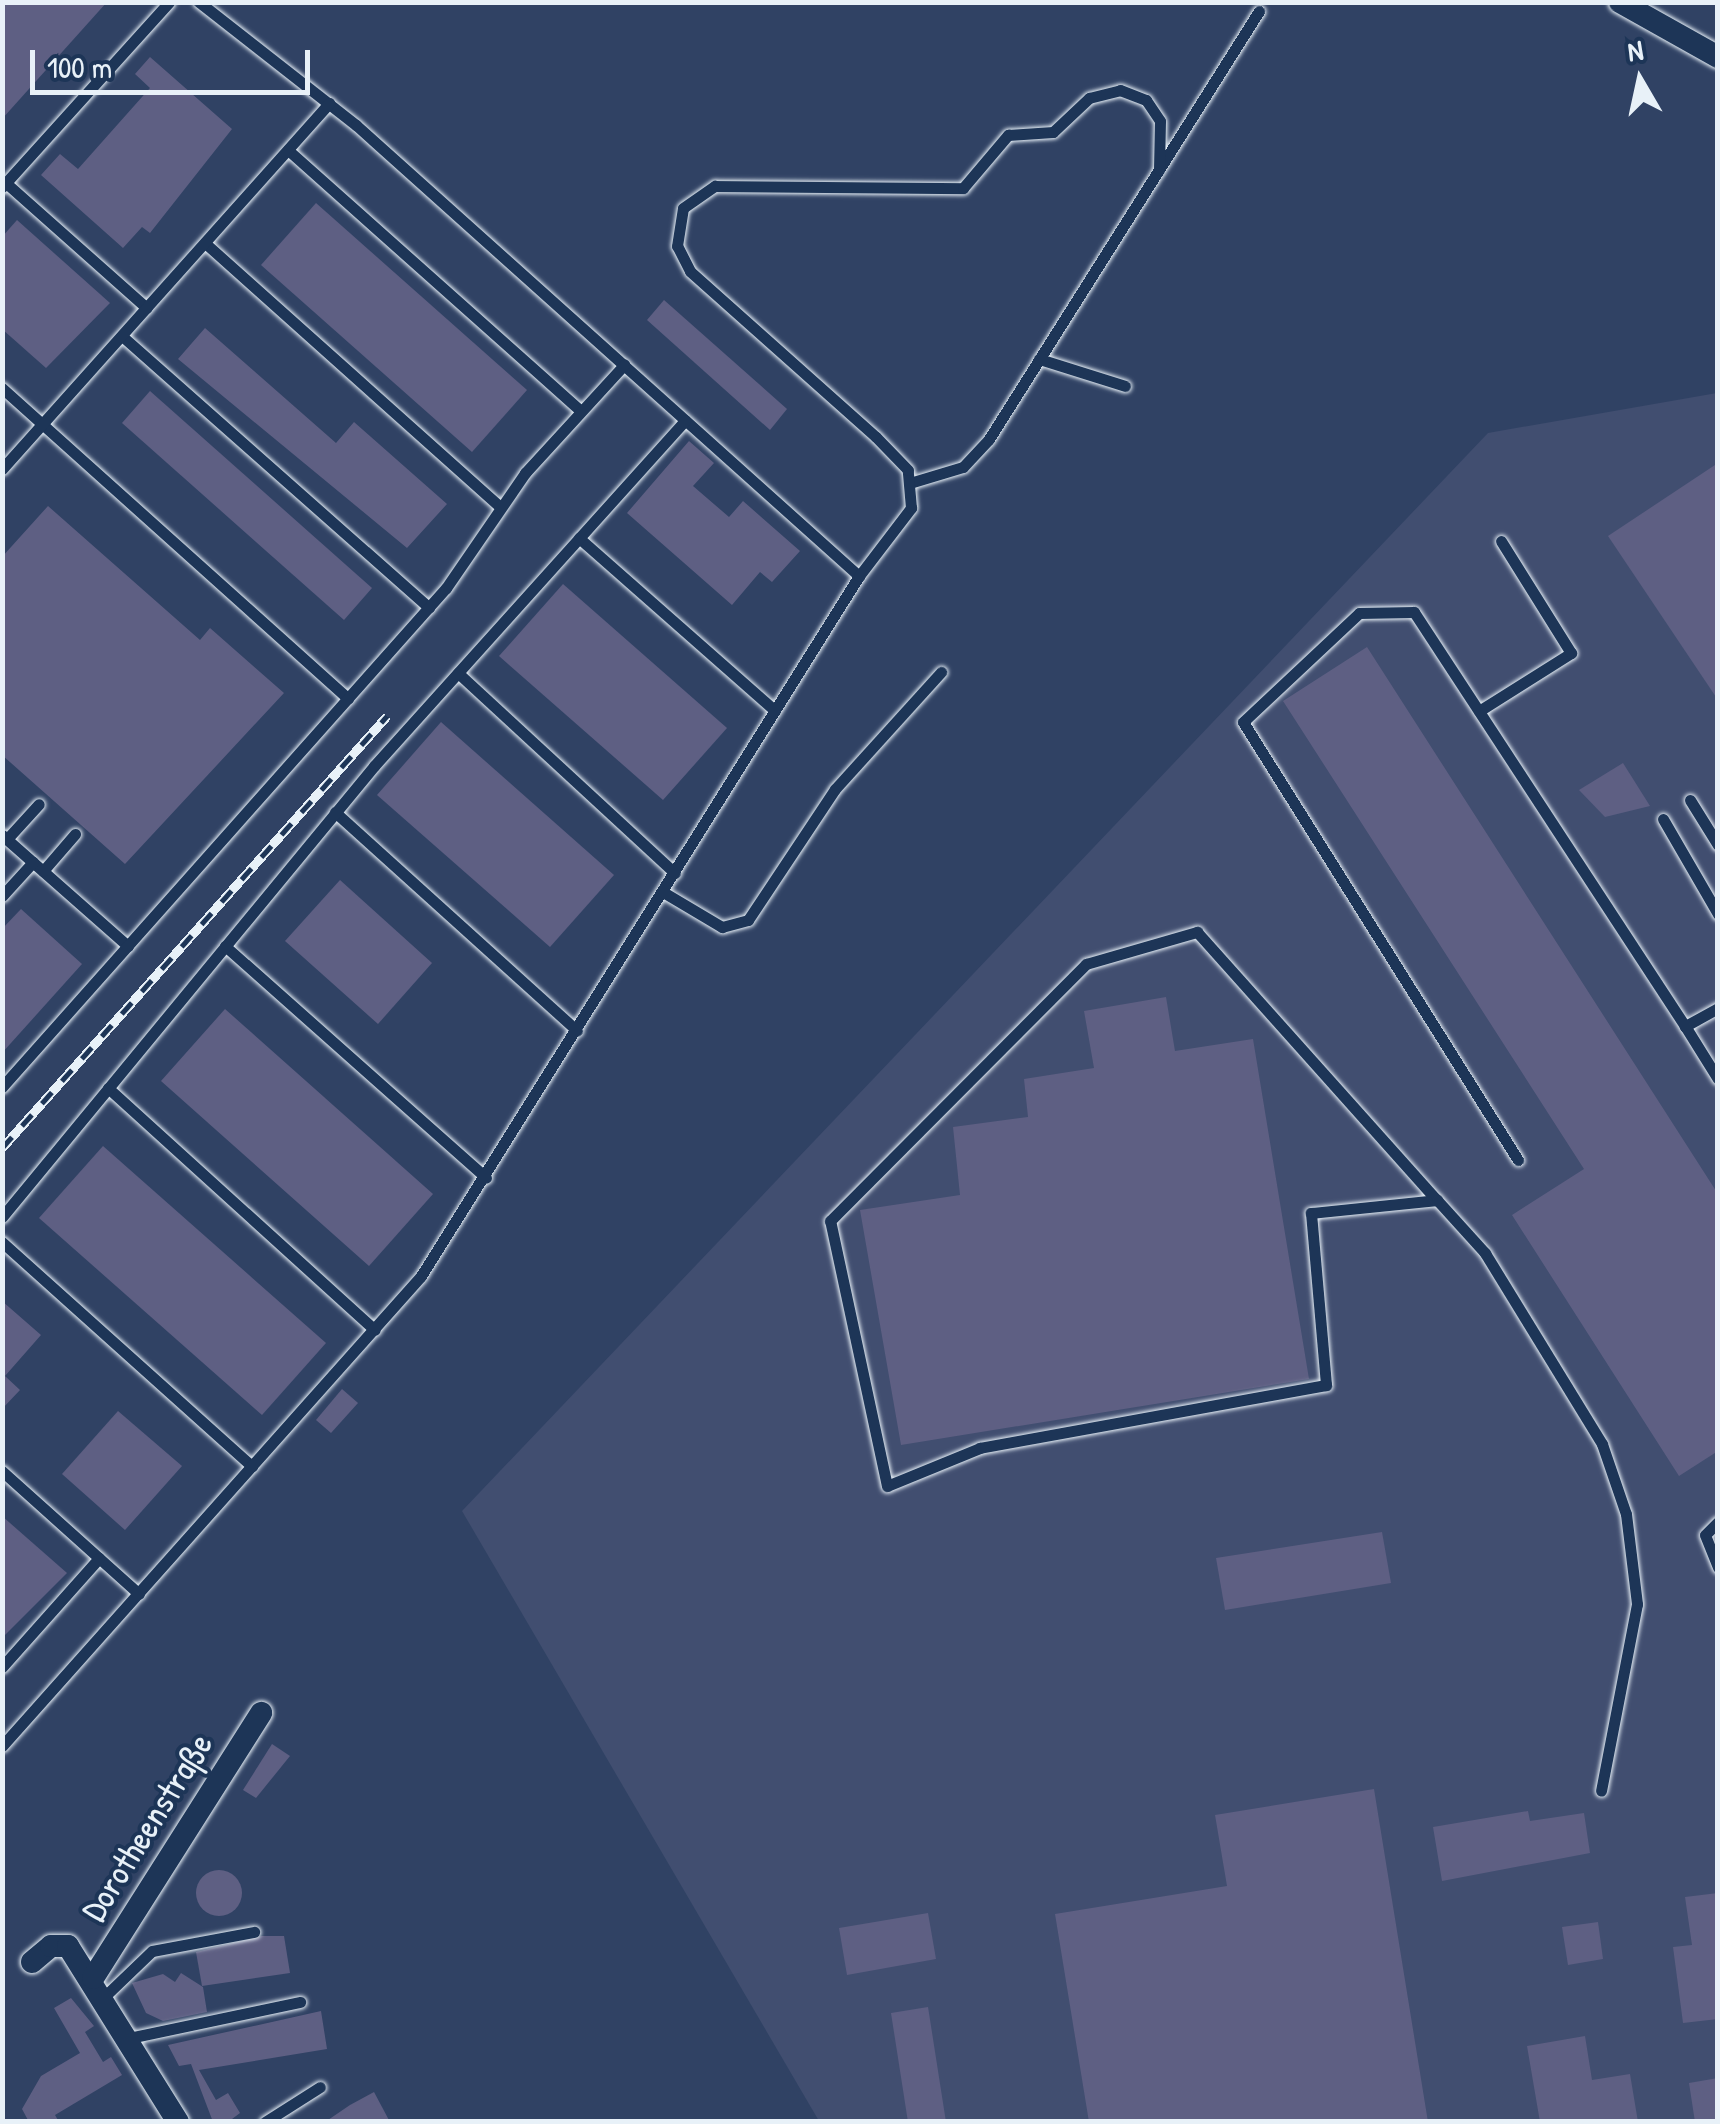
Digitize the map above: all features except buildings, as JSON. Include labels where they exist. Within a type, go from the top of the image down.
[{"type":"street","points":[[1620,2],[1718,57]]},
{"type":"street","name":"Dorotheenstraße","points":[[98,1987],[261,1713]]},
{"type":"street","name":"Dorotheenstraße","points":[[32,1962],[51,1946],[68,1946],[98,1987],[178,2122]]},
{"type":"lane","points":[[147,308],[4,185],[169,2]]},
{"type":"lane","points":[[199,2],[329,103],[859,576]]},
{"type":"lane","points":[[913,482],[976,455],[1259,11]]},
{"type":"lane","points":[[2,1746],[375,1330],[486,1178],[859,576],[911,508],[913,482],[876,437],[690,272],[677,246],[682,208],[715,186],[963,188],[1008,135],[1053,132],[1089,98],[1120,90],[1146,100],[1160,121],[1158,170]]},
{"type":"lane","points":[[2,470],[329,103]]},
{"type":"lane","points":[[288,150],[581,411]]},
{"type":"lane","points":[[204,243],[499,506]]},
{"type":"lane","points":[[122,336],[428,608]]},
{"type":"lane","points":[[1038,360],[1125,386]]},
{"type":"lane","points":[[2,1086],[428,608],[499,506],[624,365]]},
{"type":"lane","points":[[2,388],[348,698]]},
{"type":"lane","points":[[2,1217],[336,812],[685,420]]},
{"type":"lane","points":[[579,538],[776,711]]},
{"type":"lane","points":[[1479,711],[1571,653],[1501,541]]},
{"type":"lane","points":[[1518,1160],[1243,722],[1359,612],[1414,612],[1718,1079]]},
{"type":"lane","points":[[664,892],[722,928],[748,920],[836,788],[941,672]]},
{"type":"lane","points":[[458,673],[675,873]]},
{"type":"lane","points":[[1690,800],[1718,845]]},
{"type":"lane","points":[[39,804],[5,837],[128,946]]},
{"type":"lane","points":[[336,812],[578,1031]]},
{"type":"lane","points":[[1663,819],[1718,914]]},
{"type":"lane","points":[[2,896],[75,834]]},
{"type":"lane","points":[[1438,1200],[1312,1214],[1326,1385],[980,1448],[887,1486],[830,1221],[1086,964],[1197,932],[1486,1253],[1574,1394],[1626,1514],[1637,1604],[1601,1791]]},
{"type":"lane","points":[[225,946],[486,1178]]},
{"type":"lane","points":[[1684,1026],[1718,1008]]},
{"type":"lane","points":[[108,1088],[375,1330]]},
{"type":"lane","points":[[2,1242],[252,1466]]},
{"type":"lane","points":[[2,1471],[139,1594]]},
{"type":"lane","points":[[1718,1522],[1705,1535],[1718,1568]]},
{"type":"lane","points":[[2,1667],[99,1558]]},
{"type":"lane","points":[[98,1987],[152,1950],[254,1932]]},
{"type":"lane","points":[[129,2038],[300,2002]]},
{"type":"lane","points":[[265,2122],[320,2087]]},
{"type":"shaded area","points":[[1717,393],[1717,2121],[819,2121],[462,1511],[1488,433]]},
{"type":"railway","points":[[2,1148],[387,716]]}]
